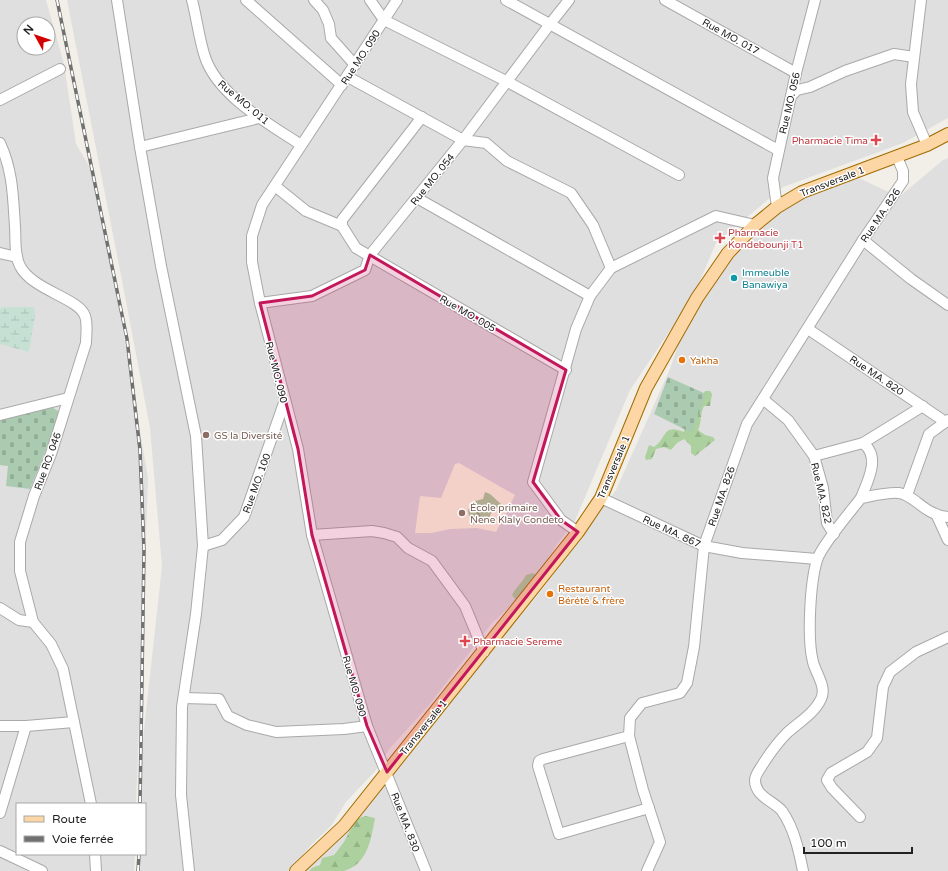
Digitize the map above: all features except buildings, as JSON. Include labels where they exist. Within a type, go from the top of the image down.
[{"type":"main road","name":"Transversale 1","points":[[296,871],[344,826],[578,532],[601,498],[646,388],[697,298],[728,253],[755,225],[777,207],[802,192],[897,157],[947,135]]},
{"type":"street","points":[[117,0],[140,147],[161,266],[196,436],[203,546],[196,614],[184,698],[180,795],[189,871]]},
{"type":"street","name":"Rue MO. 011","points":[[192,0],[205,58],[219,84],[259,118],[301,145]]},
{"type":"street","points":[[246,0],[345,81],[422,117],[464,140],[486,143],[507,161],[571,193],[593,225],[611,268]]},
{"type":"street","points":[[314,0],[323,10],[329,24],[331,38],[355,65]]},
{"type":"street","points":[[370,0],[384,20],[506,81],[679,175]]},
{"type":"street","name":"Rue MO. 090","points":[[387,772],[366,726],[312,535],[298,449],[260,303],[252,262],[252,236],[262,206],[397,0]]},
{"type":"street","points":[[506,0],[778,150]]},
{"type":"street","name":"Rue MO. 054","points":[[260,303],[312,296],[365,270],[370,255],[464,140],[506,81],[570,0]]},
{"type":"street","name":"Rue MO. 017","points":[[665,0],[796,73]]},
{"type":"street","name":"Rue MO. 056","points":[[777,207],[773,178],[778,150],[815,0]]},
{"type":"street","points":[[921,0],[911,84],[913,112],[927,145]]},
{"type":"street","points":[[792,95],[797,90],[810,87],[845,71],[894,54],[914,56]]},
{"type":"street","points":[[0,100],[60,69]]},
{"type":"street","points":[[275,186],[306,211],[342,226],[342,220],[422,117]]},
{"type":"street","points":[[140,147],[259,118]]},
{"type":"street","name":"Rue RO. 046","points":[[0,143],[8,162],[13,196],[17,257],[21,267],[40,286],[81,309],[85,316],[87,330],[86,343],[51,454],[34,496],[20,542],[20,571],[33,622],[51,644],[63,669],[91,803]]},
{"type":"street","name":"Rue MA. 826","points":[[647,871],[660,842],[629,736],[630,718],[642,703],[680,693],[687,683],[694,647],[704,546],[747,424],[863,240],[904,181],[904,171],[897,157]]},
{"type":"street","points":[[417,198],[590,296]]},
{"type":"street","points":[[578,532],[561,520],[533,482],[566,370],[576,329],[590,296],[611,268],[716,216],[755,225]]},
{"type":"street","name":"Rue MO. 005","points":[[342,226],[356,248],[566,370]]},
{"type":"street","points":[[863,240],[911,279],[948,305]]},
{"type":"street","points":[[0,253],[17,257]]},
{"type":"street","name":"Rue MA. 820","points":[[808,329],[946,422]]},
{"type":"street","points":[[0,415],[68,398]]},
{"type":"street","name":"Rue MA. 822","points":[[763,399],[788,420],[814,456],[823,488],[827,522],[834,534]]},
{"type":"street","name":"Rue MO. 100","points":[[203,546],[222,540],[244,517],[285,400]]},
{"type":"street","points":[[814,456],[863,443],[923,406]]},
{"type":"street","points":[[907,495],[929,434],[946,422]]},
{"type":"street","points":[[803,871],[799,851],[787,820],[780,810],[762,796],[755,781],[757,773],[769,753],[787,733],[815,709],[822,698],[824,689],[813,662],[810,637],[811,605],[817,559],[861,498],[873,464],[873,455],[870,448],[863,443]]},
{"type":"street","points":[[861,498],[898,493],[907,495],[937,516],[948,517]]},
{"type":"street","name":"Rue MA. 867","points":[[601,498],[704,546],[742,553],[817,559]]},
{"type":"street","points":[[937,516],[948,540]]},
{"type":"street","points":[[312,535],[372,531],[384,533],[396,537],[408,548],[432,561],[465,606],[484,652]]},
{"type":"street","points":[[0,608],[19,620],[33,622]]},
{"type":"street","points":[[860,817],[832,788],[827,780],[831,773],[867,752],[877,738],[883,687],[890,672],[916,652],[948,637]]},
{"type":"street","points":[[184,698],[219,699],[228,716],[247,725],[276,732],[344,729],[366,726]]},
{"type":"street","points":[[0,726],[26,726],[74,722]]},
{"type":"street","points":[[0,813],[26,726]]},
{"type":"street","points":[[629,736],[543,759],[538,761],[538,766],[559,834],[649,808]]},
{"type":"street","name":"Rue MA. 830","points":[[387,772],[426,871]]},
{"type":"street","points":[[0,851],[42,871]]},
{"type":"street","points":[[95,855],[96,871]]},
{"type":"highlighted area","points":[[370,255],[566,370],[533,482],[561,520],[578,532],[387,772],[367,726],[312,535],[298,449],[260,303],[312,296],[365,270]]},
{"type":"shaded area","points":[[0,0],[46,0],[50,16],[16,16],[16,56],[56,56],[56,36],[64,64],[76,144],[92,171],[118,301],[148,478],[136,803],[16,803],[16,855],[135,855],[134,871],[0,871]]},
{"type":"shaded area","points":[[67,0],[948,0],[948,118],[903,143],[783,187],[716,243],[699,283],[677,320],[630,390],[575,521],[557,544],[532,586],[492,623],[429,705],[390,748],[376,770],[346,802],[331,826],[312,844],[288,871],[139,871],[140,855],[146,855],[146,803],[141,803],[142,748],[162,566],[150,428]]},
{"type":"shaded area","points":[[948,158],[948,871],[306,871],[374,794],[541,591],[616,490],[670,369],[686,322],[708,284],[768,215],[810,195],[859,178],[899,197],[943,160]]},
{"type":"shaded area","name":"École primaire Nene Klaly Condeto","points":[[459,463],[515,495],[496,532],[477,528],[450,529],[431,533],[415,533],[420,496],[441,498],[455,464]]},
{"type":"green space","points":[[3,307],[34,307],[35,315],[29,352],[0,344],[0,309]]},
{"type":"green space","points":[[668,377],[706,394],[692,433],[654,414]]},
{"type":"green space","points":[[705,391],[710,391],[712,394],[710,406],[704,406],[698,430],[705,435],[713,437],[715,440],[695,456],[691,453],[691,446],[684,439],[677,443],[671,450],[664,447],[656,449],[652,459],[646,460],[645,457],[649,445],[654,447],[668,431],[672,429],[684,432],[685,424]]},
{"type":"green space","points":[[50,406],[58,411],[58,420],[30,489],[6,486],[8,466],[0,465],[0,416]]},
{"type":"green space","points":[[485,492],[490,494],[501,504],[494,512],[492,511],[489,518],[473,524],[470,522],[468,510],[475,501],[483,499]]},
{"type":"green space","points":[[533,573],[537,576],[522,592],[522,595],[515,599],[512,595],[515,590],[526,575]]},
{"type":"green space","points":[[365,816],[375,818],[367,850],[358,863],[352,868],[344,871],[309,871],[320,865],[322,858],[334,855],[344,842],[356,819]]},
{"type":"railway","points":[[57,0],[127,339],[140,450],[144,551],[140,803]]},
{"type":"railway","points":[[138,871],[139,855]]},
{"type":"place","name":"Pharmacie Tima","points":[[876,140]]},
{"type":"place","name":"Pharmacie Kondebounji T1","points":[[720,238]]},
{"type":"place","name":"Immeuble Banawiya","points":[[734,278]]},
{"type":"place","name":"Yakha","points":[[682,360]]},
{"type":"place","name":"GS la Diversité","points":[[206,435]]},
{"type":"place","name":"École primaire Nene Klaly Condeto","points":[[462,513]]},
{"type":"place","name":"Restaurant Bérété & frère","points":[[550,594]]},
{"type":"place","name":"Pharmacie Sereme","points":[[465,641]]}]
